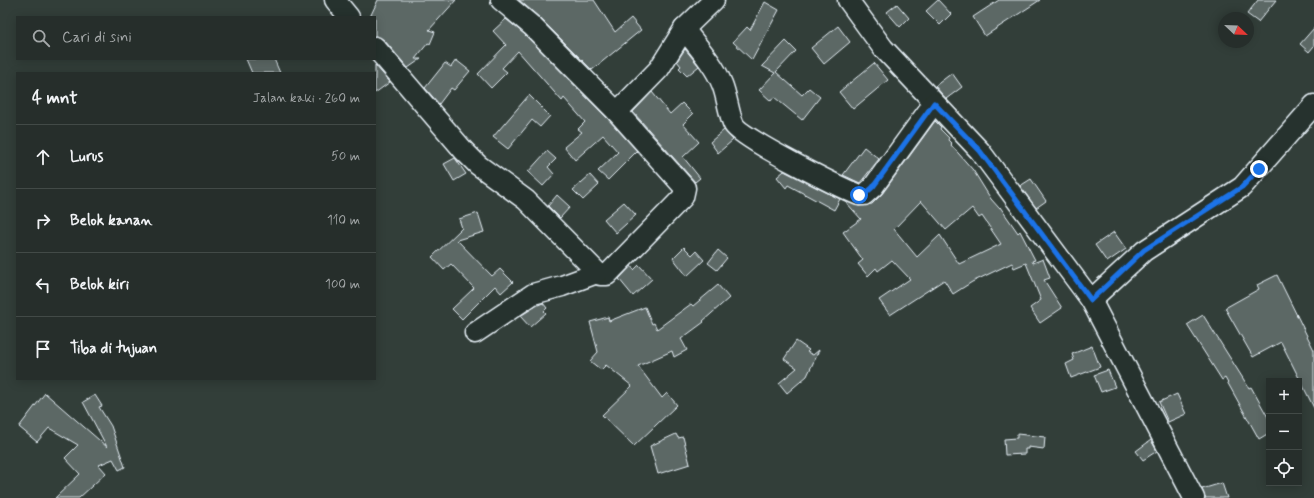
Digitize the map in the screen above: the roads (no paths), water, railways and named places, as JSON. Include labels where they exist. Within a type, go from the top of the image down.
[{"type":"street","points":[[335,0],[348,16]]},
{"type":"street","points":[[376,48],[464,151],[478,165],[526,200],[597,273],[603,276],[607,275],[683,197],[685,192],[683,186],[618,112],[532,26],[502,0]]},
{"type":"street","points":[[618,112],[659,68],[684,29],[714,0]]},
{"type":"street","points":[[848,0],[883,48],[980,151],[1091,300],[1194,498]]},
{"type":"street","points":[[684,29],[722,82],[728,99],[732,118],[738,129],[800,166],[859,195],[864,195],[873,187],[934,103]]},
{"type":"street","points":[[1091,300],[1144,250],[1242,187],[1314,105]]},
{"type":"street","points":[[475,333],[533,294],[562,286],[597,273]]}]
